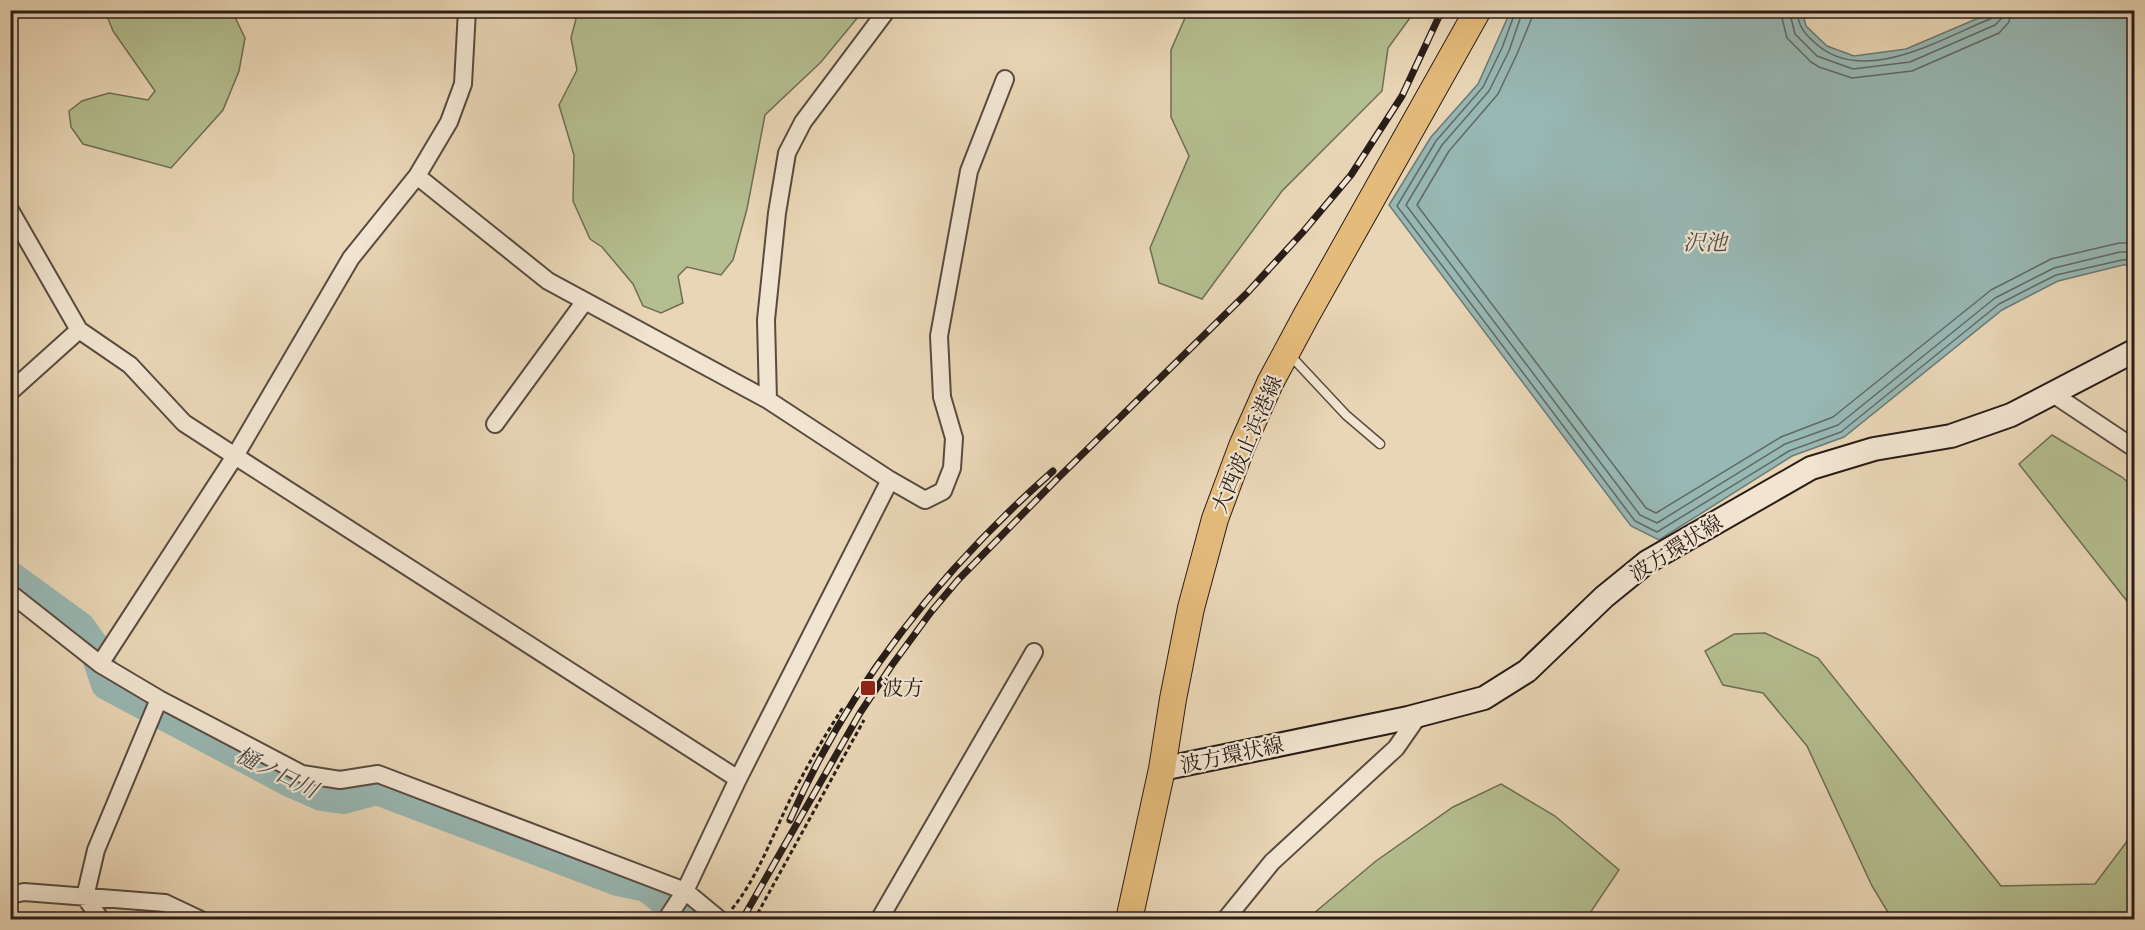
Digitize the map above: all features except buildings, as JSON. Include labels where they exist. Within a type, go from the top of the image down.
[{"type":"main road","name":"大西波止浜港線","points":[[1129,920],[1162,769],[1191,608],[1215,519],[1242,446],[1287,352],[1478,10]]},
{"type":"main road","name":"波方環状線","points":[[1162,769],[1419,716],[1484,698],[1527,671],[1604,597],[1647,562],[1811,468],[1874,449],[1951,436],[2011,415],[2134,351]]},
{"type":"street","points":[[100,664],[235,456],[351,258],[417,176],[448,122],[463,84],[467,10]]},
{"type":"street","points":[[768,400],[766,320],[777,213],[787,153],[802,122],[887,10]]},
{"type":"street","points":[[417,176],[548,281],[768,400],[890,480],[925,500],[943,491],[952,468],[954,438],[942,397],[939,336],[969,171],[1005,79]]},
{"type":"street","points":[[10,210],[79,330],[130,365],[184,423],[738,779]]},
{"type":"street","points":[[495,424],[585,301]]},
{"type":"street","points":[[10,392],[79,330]]},
{"type":"street","points":[[2053,394],[2134,448]]},
{"type":"street","points":[[666,920],[685,891],[738,779],[890,480]]},
{"type":"street","points":[[10,593],[100,664],[159,699],[302,774],[340,780],[378,774],[685,891],[724,917]]},
{"type":"street","points":[[879,920],[1034,652]]},
{"type":"street","points":[[101,920],[85,897],[96,850],[159,699]]},
{"type":"street","points":[[1225,920],[1272,862],[1396,748],[1419,716]]},
{"type":"street","points":[[10,895],[24,892],[165,903],[201,920]]},
{"type":"lane","points":[[1287,352],[1346,415],[1380,444]]},
{"type":"path","points":[[724,917],[740,900],[796,786],[844,706]]},
{"type":"path","points":[[754,920],[864,720]]},
{"type":"green space","points":[[105,11],[232,11],[245,38],[239,71],[223,110],[171,168],[83,144],[71,127],[69,111],[82,101],[109,93],[148,100],[155,91],[113,31]]},
{"type":"green space","points":[[578,11],[863,11],[821,62],[765,115],[747,209],[733,260],[721,275],[687,267],[678,276],[683,303],[661,313],[643,306],[633,284],[602,247],[590,239],[573,201],[574,155],[559,105],[577,70],[571,38]]},
{"type":"green space","points":[[1188,11],[1415,11],[1388,48],[1382,91],[1282,191],[1202,299],[1159,283],[1150,248],[1189,156],[1171,117],[1171,50]]},
{"type":"green space","points":[[2052,435],[2122,477],[2134,488],[2134,610],[2019,464]]},
{"type":"green space","points":[[1765,633],[1818,658],[2001,886],[2095,884],[2134,832],[2134,919],[1892,919],[1872,886],[1807,746],[1763,693],[1723,685],[1705,651],[1734,634]]},
{"type":"green space","points":[[1501,784],[1555,816],[1619,870],[1586,919],[1307,919],[1376,861],[1453,807]]},
{"type":"water","name":"沢池","points":[[1511,10],[1802,11],[1806,26],[1827,46],[1854,56],[1906,49],[1995,11],[2134,11],[2134,265],[2123,265],[2058,281],[2002,310],[1844,437],[1792,456],[1659,540],[1631,526],[1389,205],[1431,137],[1478,84]]},
{"type":"waterway","name":"樋ノ口川","points":[[10,577],[80,628],[95,649],[107,684],[292,782],[322,795],[343,798],[377,789],[618,880],[647,886],[689,920]]},
{"type":"railway","points":[[742,920],[860,713],[931,612],[958,580],[1056,480],[1247,293],[1303,232],[1351,175],[1402,96],[1442,10]]},
{"type":"railway","points":[[790,820],[841,722],[902,631],[974,547],[1053,471]]},
{"type":"place","name":"波方","points":[[868,688]]}]
